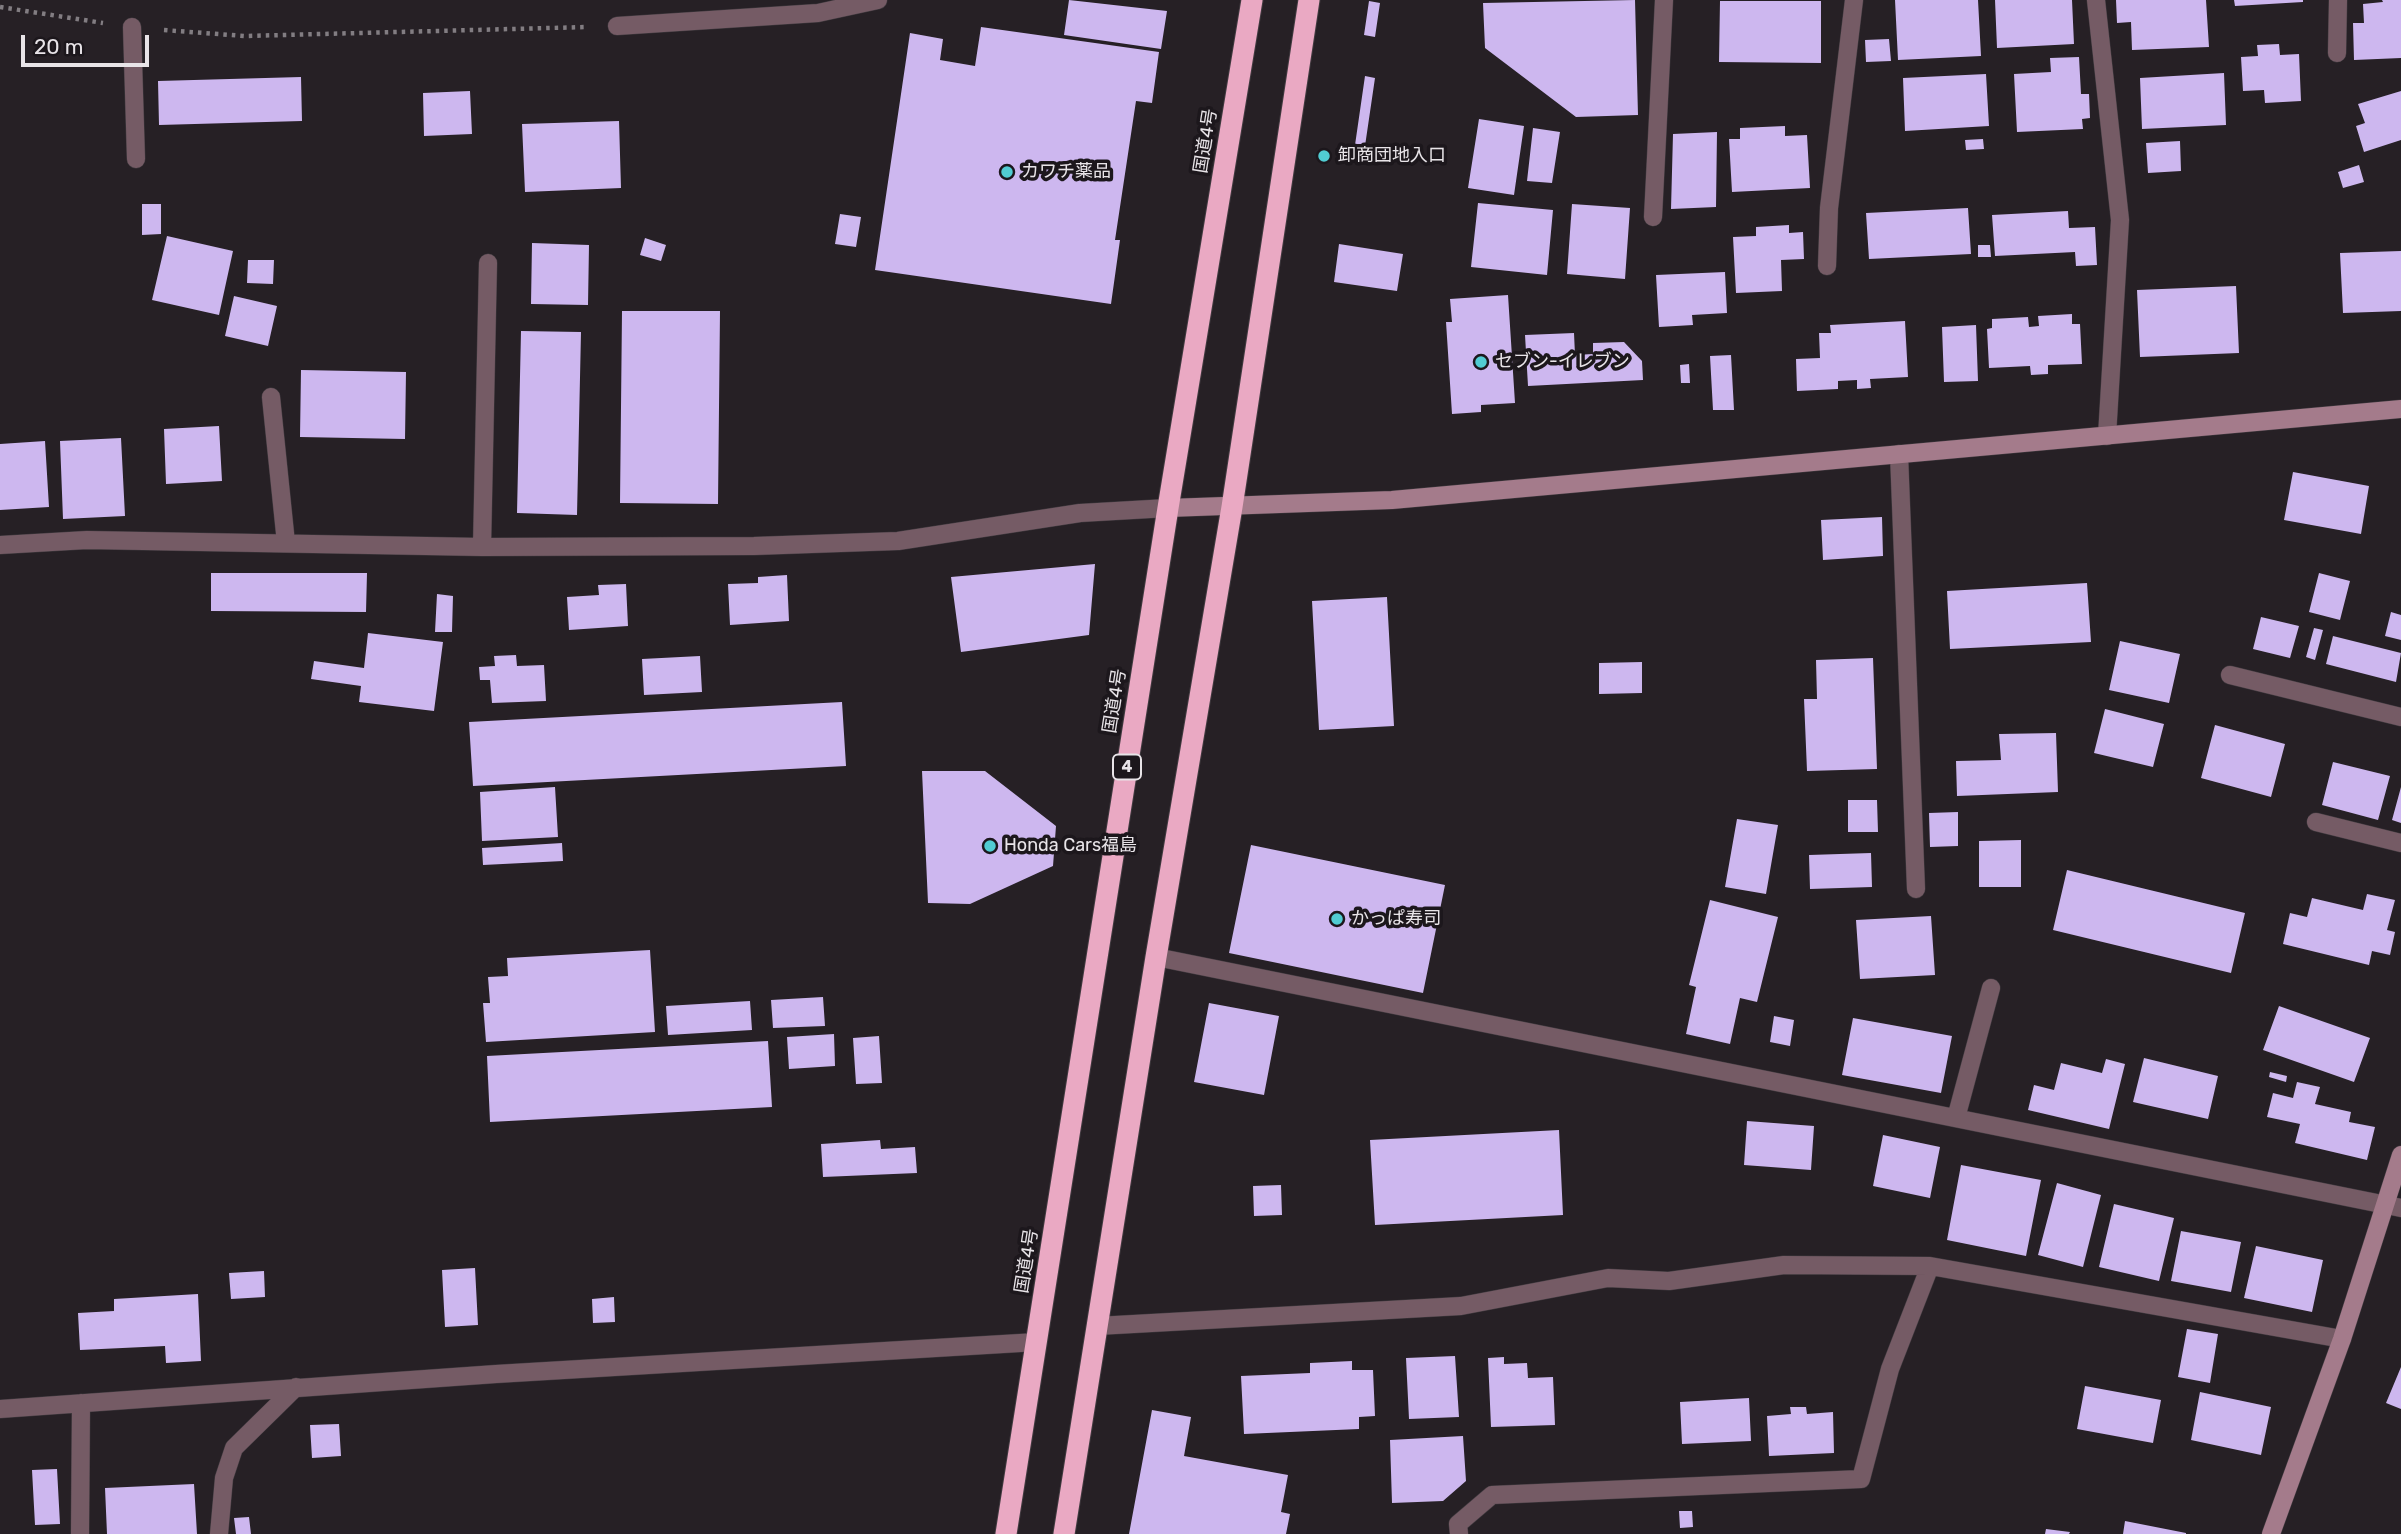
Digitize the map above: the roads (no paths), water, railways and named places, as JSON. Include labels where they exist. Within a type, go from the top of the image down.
[{"type":"highway","name":"国道4号","points":[[1006,1534],[1168,508],[1252,0]]},
{"type":"highway","points":[[1064,1534],[1156,957],[1232,507],[1309,0]]},
{"type":"street","points":[[617,26],[818,13],[878,0]]},
{"type":"street","points":[[1653,217],[1664,0]]},
{"type":"street","points":[[1827,266],[1829,208],[1854,0]]},
{"type":"street","points":[[2096,0],[2120,220],[2107,436]]},
{"type":"street","points":[[2337,53],[2338,0]]},
{"type":"street","points":[[132,27],[136,159]]},
{"type":"street","points":[[482,547],[488,264]]},
{"type":"street","points":[[271,397],[286,543]]},
{"type":"street","points":[[0,545],[87,540],[482,547],[754,547],[898,541],[1080,513],[1392,499],[2401,409]]},
{"type":"street","points":[[1899,454],[1916,889]]},
{"type":"street","points":[[2230,675],[2401,717]]},
{"type":"street","points":[[2316,822],[2401,843]]},
{"type":"street","points":[[1156,957],[2393,1206]]},
{"type":"street","points":[[1956,1118],[1991,988]]},
{"type":"street","points":[[2272,1534],[2393,1206],[2401,1155]]},
{"type":"street","points":[[1097,1326],[1461,1306],[1608,1278],[1669,1281],[1783,1265],[1930,1266],[2342,1339]]},
{"type":"street","points":[[1458,1534],[1458,1524],[1492,1495],[1861,1479],[1889,1369],[1930,1266]]},
{"type":"street","points":[[0,1409],[296,1387],[1037,1342]]},
{"type":"street","points":[[219,1534],[224,1478],[234,1448],[296,1387]]},
{"type":"street","points":[[80,1403],[80,1534]]},
{"type":"place","name":"卸商団地入口","points":[[1324,156]]},
{"type":"place","name":"カワチ薬品","points":[[1007,172]]},
{"type":"place","name":"セブン-イレブン","points":[[1481,362]]},
{"type":"place","name":"Honda Cars福島","points":[[990,846]]},
{"type":"place","name":"かっぱ寿司","points":[[1337,919]]}]
